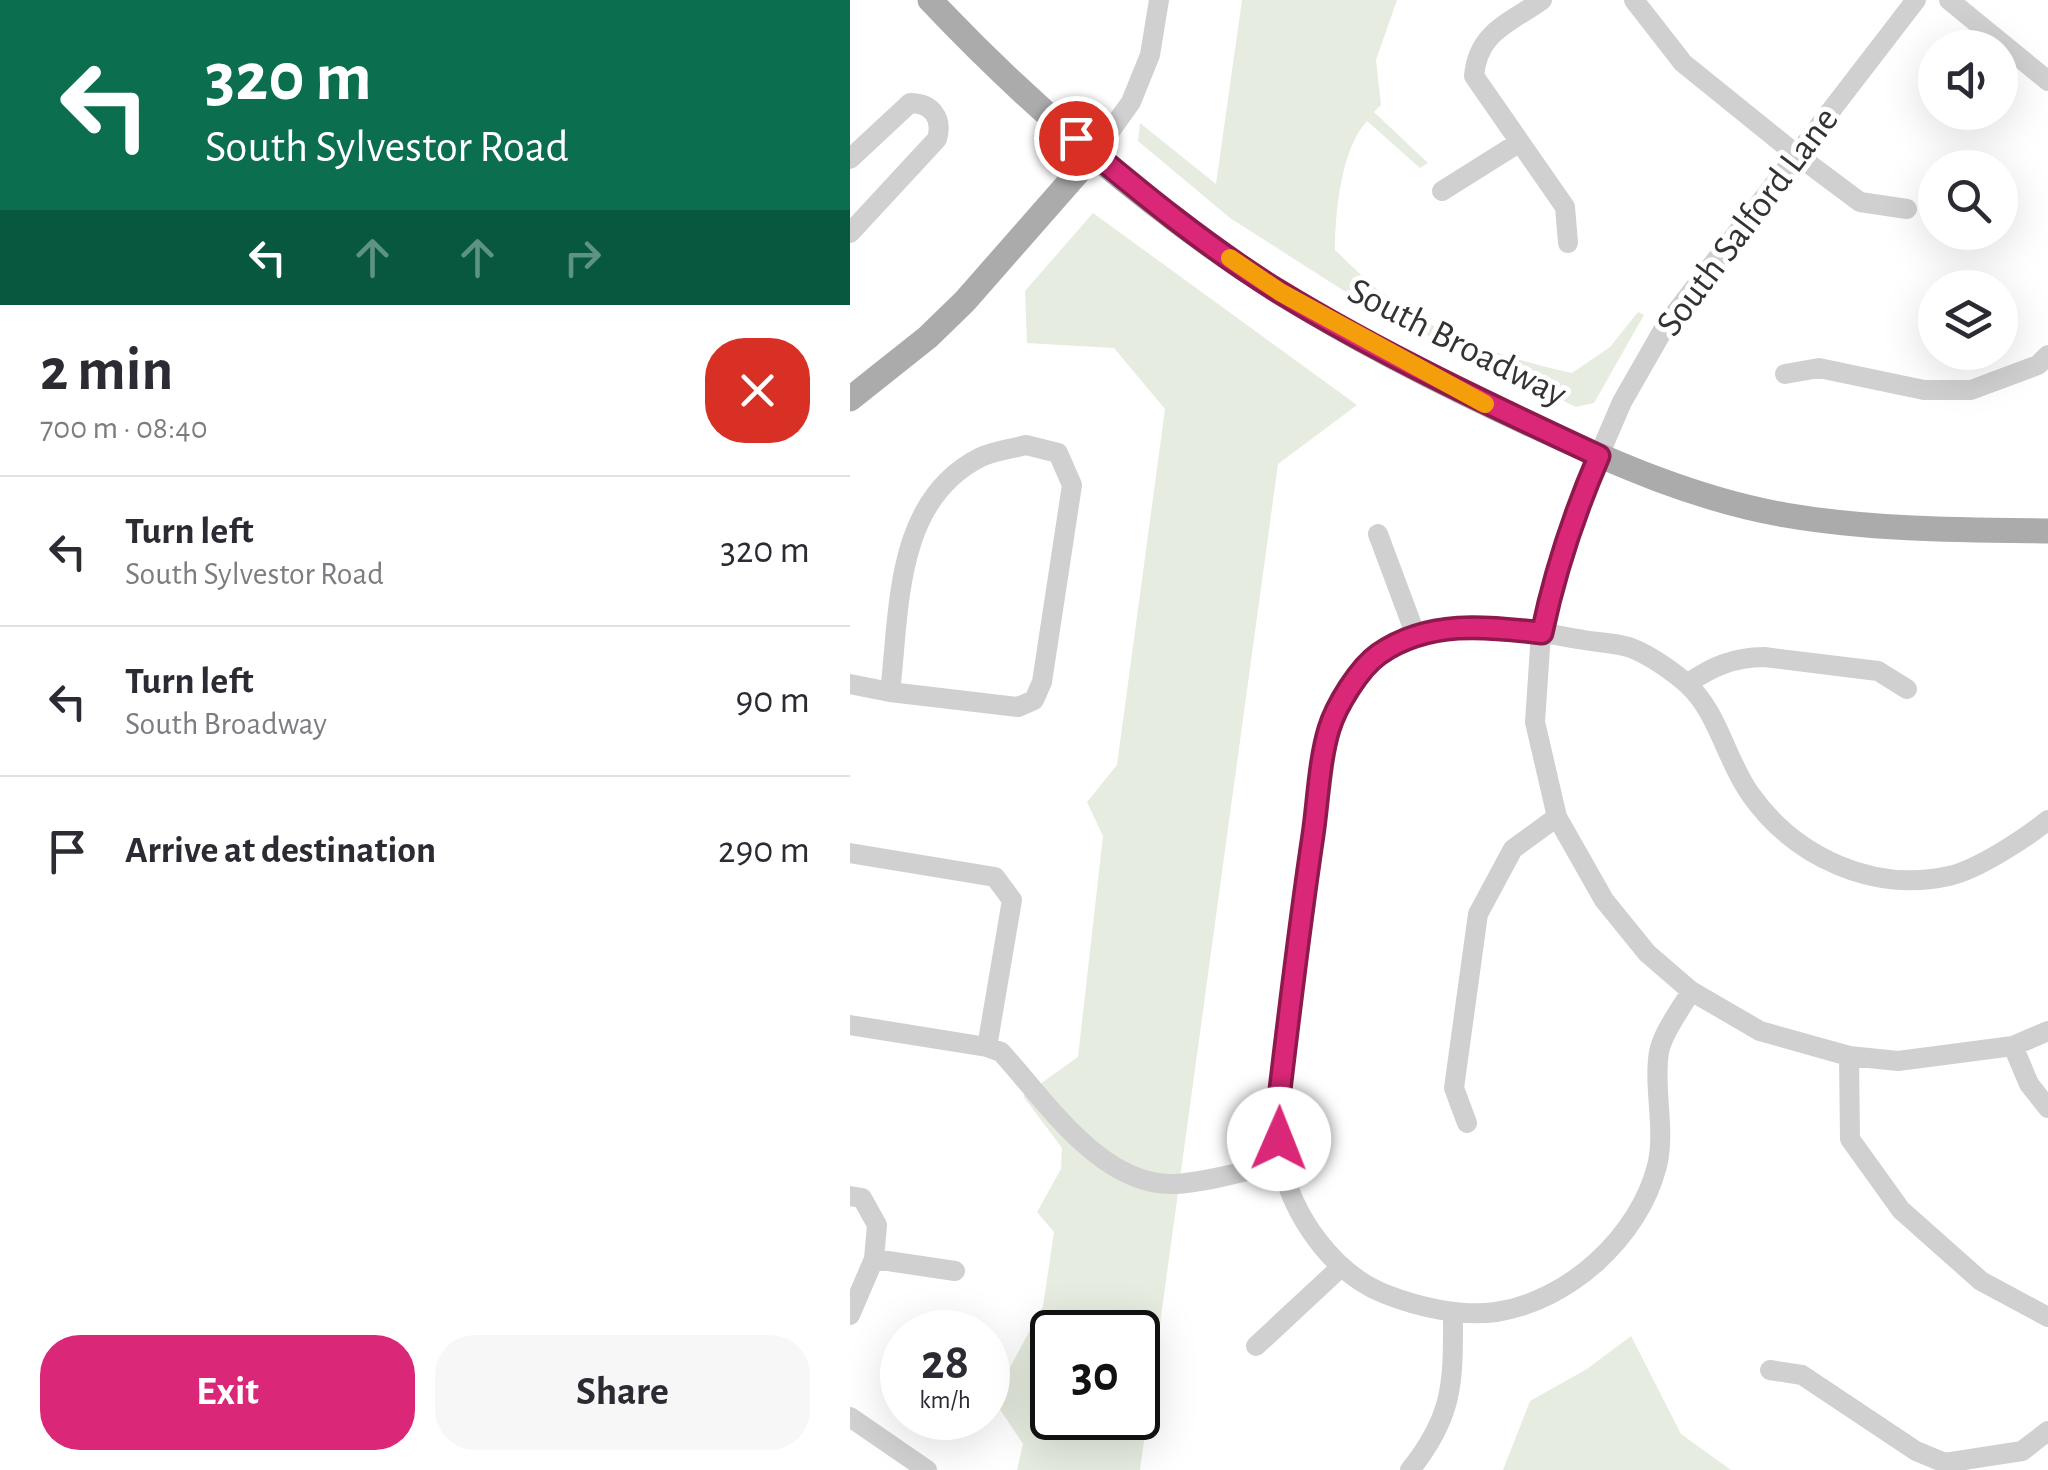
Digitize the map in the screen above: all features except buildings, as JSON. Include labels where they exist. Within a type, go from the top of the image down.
[{"type":"main road","name":"South Broadway","points":[[930,0],[1028,97],[1179,221],[1278,290],[1470,396],[1650,477],[1783,515],[1908,528],[2048,531]]},
{"type":"main road","points":[[850,400],[928,337],[965,301],[1094,154]]},
{"type":"street","points":[[1094,154],[1131,102],[1150,54],[1159,0]]},
{"type":"street","points":[[1542,0],[1484,41],[1476,54],[1474,76],[1565,206],[1568,244]]},
{"type":"street","points":[[1634,0],[1683,63],[1798,155],[1860,202],[1907,209]]},
{"type":"street","name":"South Salford Lane","points":[[1916,0],[1666,325],[1622,402],[1575,511],[1554,576],[1542,633],[1535,722],[1557,816],[1604,900],[1647,953],[1690,991],[1760,1031],[1850,1056],[1898,1061],[2013,1046],[2048,1031]]},
{"type":"street","points":[[1950,0],[2048,81]]},
{"type":"street","points":[[850,159],[910,102],[922,104],[936,115],[940,130],[937,140],[850,233]]},
{"type":"street","points":[[1442,191],[1520,142]]},
{"type":"street","points":[[1785,374],[1818,368],[1924,390],[1971,390],[2038,365],[2048,355]]},
{"type":"street","points":[[850,684],[890,692],[1018,707],[1034,700],[1042,682],[1072,485],[1058,453],[1026,445],[983,456],[956,473],[928,502],[906,551],[890,692]]},
{"type":"street","points":[[1378,534],[1416,636]]},
{"type":"street","points":[[1690,991],[1659,1049],[1658,1164],[1640,1208],[1617,1242],[1580,1276],[1538,1300],[1496,1312],[1453,1312],[1382,1293],[1341,1267],[1303,1222],[1282,1163],[1277,1115],[1329,730],[1344,696],[1377,655],[1416,636],[1454,627],[1484,626],[1635,649],[1688,684],[1708,711],[1748,792],[1776,828],[1828,864],[1890,879],[1951,876],[2014,844],[2048,820]]},
{"type":"street","points":[[1688,684],[1712,667],[1745,657],[1764,657],[1878,670],[1907,690]]},
{"type":"street","points":[[1467,1123],[1454,1088],[1478,914],[1513,849],[1557,816]]},
{"type":"street","points":[[850,852],[995,876],[1012,900],[986,1047]]},
{"type":"street","points":[[850,1025],[1001,1052],[1084,1147],[1150,1182],[1175,1184],[1282,1163]]},
{"type":"street","points":[[2013,1046],[2029,1084],[2048,1108]]},
{"type":"street","points":[[1850,1056],[1850,1140],[1901,1210],[1982,1281],[2048,1317]]},
{"type":"street","points":[[850,1196],[862,1198],[876,1225],[874,1259],[850,1315]]},
{"type":"street","points":[[874,1259],[955,1271]]},
{"type":"street","points":[[1256,1346],[1341,1267]]},
{"type":"street","points":[[1410,1470],[1424,1453],[1443,1416],[1453,1384],[1453,1312]]},
{"type":"street","points":[[1770,1370],[1802,1375],[1916,1451],[1945,1463],[2022,1451],[2048,1431]]},
{"type":"street","points":[[850,1416],[927,1470]]},
{"type":"shaded area","points":[[1242,0],[1397,0],[1376,60],[1381,105],[1374,112],[1428,163],[1420,168],[1367,121],[1345,164],[1335,250],[1375,287],[1424,321],[1497,353],[1572,373],[1610,347],[1638,312],[1644,315],[1594,403],[1576,407],[1374,310],[1230,218],[1138,141],[1140,123],[1216,184]]},
{"type":"shaded area","points":[[1093,213],[1357,405],[1278,464],[1160,1324],[1160,1310],[1041,1310],[1054,1232],[1037,1212],[1061,1169],[1062,1148],[1023,1096],[1078,1057],[1103,836],[1087,802],[1117,765],[1165,409],[1114,348],[1027,343],[1025,291]]},
{"type":"shaded area","points":[[1030,1330],[1030,1440],[1144,1440],[1140,1470],[1017,1470],[1023,1444],[1010,1424],[1010,1367]]},
{"type":"shaded area","points":[[1631,1336],[1681,1434],[1731,1470],[1503,1470],[1530,1401],[1587,1369]]},
{"type":"slow traffic","points":[[1230,258],[1280,292],[1485,404]]},
{"type":"route","points":[[1076,138],[1179,221],[1278,290],[1470,396],[1599,456],[1575,511],[1554,576],[1542,633],[1484,626],[1454,627],[1416,636],[1377,655],[1344,696],[1329,730],[1302,907],[1277,1115],[1279,1139]]}]
